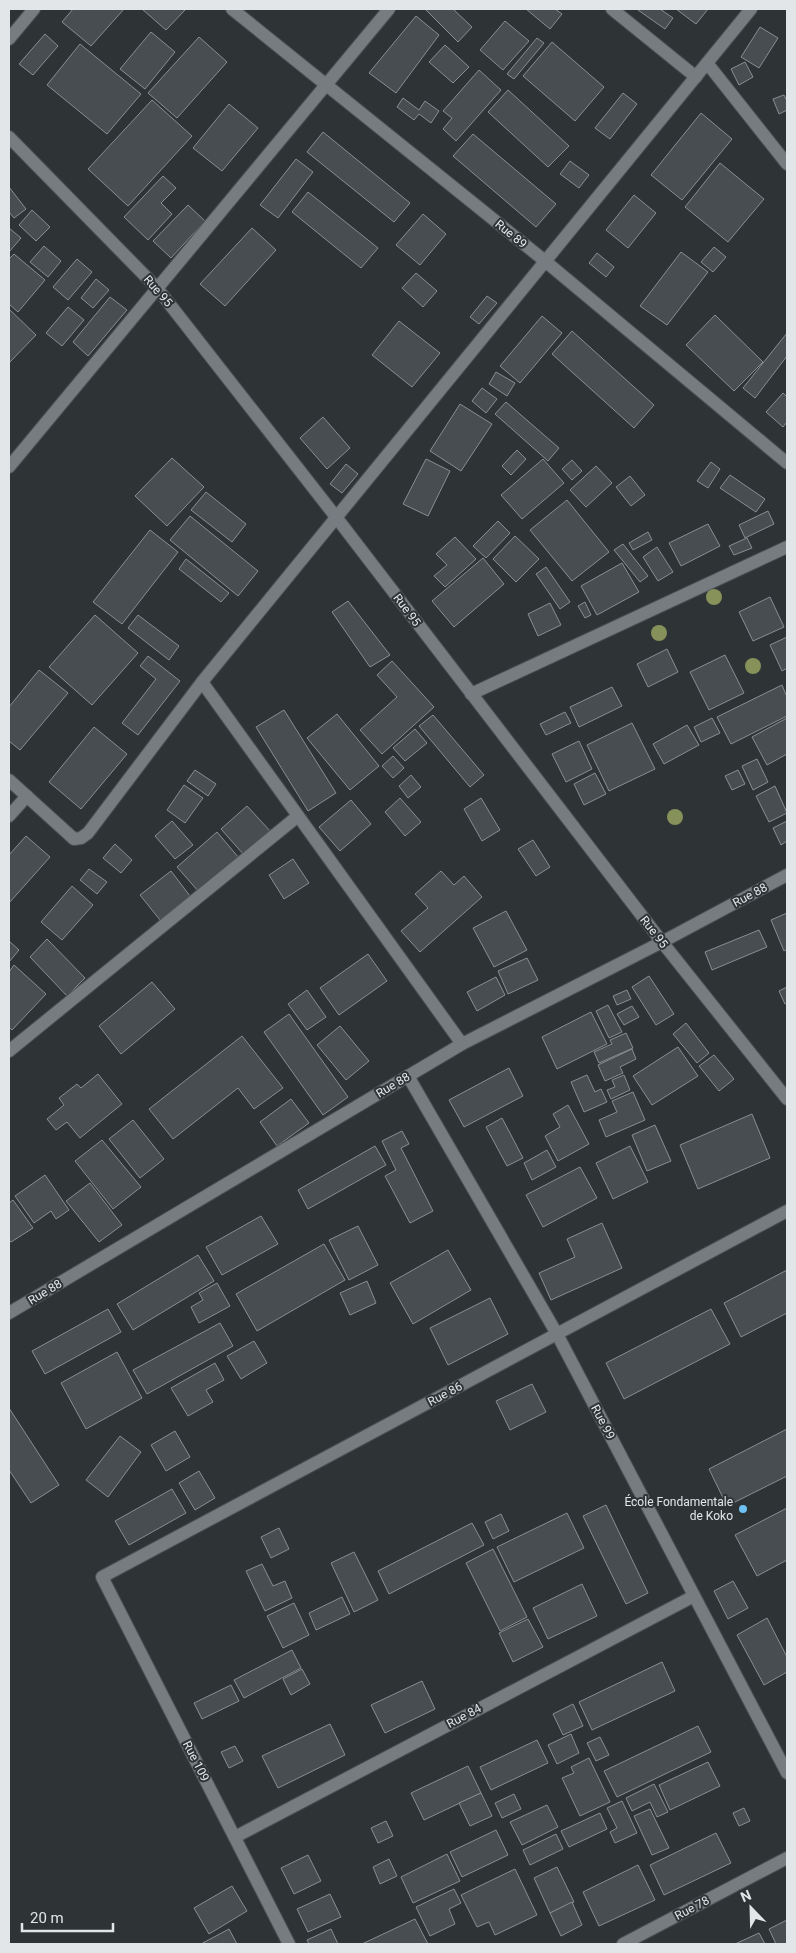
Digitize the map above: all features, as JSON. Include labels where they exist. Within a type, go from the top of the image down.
[{"type":"street","points":[[9,39],[34,9]]},
{"type":"street","name":"Rue 89","points":[[232,9],[545,262],[787,463]]},
{"type":"street","points":[[9,467],[389,9]]},
{"type":"street","points":[[612,9],[696,77]]},
{"type":"street","points":[[9,780],[74,839],[81,838],[94,825],[202,682],[751,9]]},
{"type":"street","points":[[707,63],[787,164]]},
{"type":"street","name":"Rue 95","points":[[9,138],[157,288],[662,942],[787,1099]]},
{"type":"street","points":[[471,694],[787,547]]},
{"type":"street","points":[[202,682],[462,1044]]},
{"type":"street","points":[[9,816],[27,796]]},
{"type":"street","points":[[9,1051],[298,816]]},
{"type":"street","name":"Rue 88","points":[[9,1313],[462,1044],[662,942],[787,875]]},
{"type":"street","name":"Rue 99","points":[[408,1076],[557,1334],[787,1773]]},
{"type":"street","name":"Rue 86","points":[[102,1577],[787,1211]]},
{"type":"street","name":"Rue 109","points":[[102,1577],[289,1944]]},
{"type":"street","name":"Rue 84","points":[[234,1837],[694,1596]]},
{"type":"street","name":"Rue 78","points":[[623,1944],[787,1858]]},
{"type":"building","points":[[73,9],[124,9],[91,46],[62,22]]},
{"type":"building","points":[[142,9],[183,9],[185,10],[166,30]]},
{"type":"building","points":[[425,9],[453,9],[472,27],[458,42]]},
{"type":"building","points":[[526,9],[555,9],[562,14],[550,29]]},
{"type":"building","points":[[639,9],[660,9],[673,18],[665,29]]},
{"type":"building","points":[[676,9],[708,9],[696,24]]},
{"type":"building","points":[[416,16],[439,35],[396,93],[369,73]]},
{"type":"building","points":[[505,21],[529,41],[503,70],[480,50]]},
{"type":"building","points":[[760,27],[778,38],[759,68],[741,57]]},
{"type":"building","points":[[151,32],[175,52],[145,89],[120,69]]},
{"type":"building","points":[[45,34],[58,46],[33,75],[19,64]]},
{"type":"building","points":[[199,37],[227,62],[177,118],[148,93]]},
{"type":"building","points":[[537,38],[544,43],[514,79],[507,74]]},
{"type":"building","points":[[552,42],[604,87],[575,121],[523,76]]},
{"type":"building","points":[[80,44],[141,94],[107,134],[47,85]]},
{"type":"building","points":[[445,45],[469,67],[453,83],[429,62]]},
{"type":"building","points":[[745,62],[753,77],[739,85],[731,69]]},
{"type":"building","points":[[479,70],[501,90],[456,141],[443,129],[452,118],[443,111]]},
{"type":"building","points":[[508,90],[569,146],[548,167],[488,112]]},
{"type":"building","points":[[623,93],[637,104],[610,139],[595,128]]},
{"type":"building","points":[[784,95],[787,101],[787,110],[779,114],[773,99]]},
{"type":"building","points":[[403,98],[419,110],[425,101],[439,111],[431,123],[419,114],[414,120],[397,107]]},
{"type":"building","points":[[152,100],[192,136],[128,206],[88,169]]},
{"type":"building","points":[[229,104],[258,128],[222,171],[193,148]]},
{"type":"building","points":[[701,113],[732,139],[682,200],[651,175]]},
{"type":"building","points":[[323,132],[410,203],[394,222],[307,152]]},
{"type":"building","points":[[473,134],[556,204],[536,227],[453,156]]},
{"type":"building","points":[[296,159],[313,172],[278,218],[260,205]]},
{"type":"building","points":[[570,161],[589,175],[579,188],[560,174]]},
{"type":"building","points":[[720,163],[764,199],[728,242],[685,207]]},
{"type":"building","points":[[163,176],[176,188],[161,203],[172,214],[148,240],[124,217]]},
{"type":"building","points":[[9,187],[26,209],[14,218],[9,212]]},
{"type":"building","points":[[308,192],[378,248],[361,268],[292,212]]},
{"type":"building","points":[[634,195],[656,213],[628,248],[606,230]]},
{"type":"building","points":[[188,205],[205,221],[171,258],[153,241]]},
{"type":"building","points":[[32,210],[50,227],[36,241],[19,225]]},
{"type":"building","points":[[423,214],[446,234],[420,265],[396,245]]},
{"type":"building","points":[[9,228],[21,238],[9,252]]},
{"type":"building","points":[[252,228],[276,250],[225,306],[200,284]]},
{"type":"building","points":[[44,246],[61,261],[48,277],[30,262]]},
{"type":"building","points":[[714,247],[726,257],[713,272],[701,262]]},
{"type":"building","points":[[681,252],[708,272],[667,325],[640,306]]},
{"type":"building","points":[[597,253],[614,267],[606,277],[589,263]]},
{"type":"building","points":[[14,254],[45,280],[18,312],[9,304],[9,259]]},
{"type":"building","points":[[77,259],[92,272],[68,300],[53,287]]},
{"type":"building","points":[[416,273],[437,291],[423,307],[402,288]]},
{"type":"building","points":[[96,279],[109,290],[93,308],[81,298]]},
{"type":"building","points":[[487,296],[497,303],[479,324],[470,317]]},
{"type":"building","points":[[110,297],[127,310],[88,356],[73,342]]},
{"type":"building","points":[[68,307],[84,320],[62,346],[46,333]]},
{"type":"building","points":[[9,309],[36,335],[9,363]]},
{"type":"building","points":[[715,315],[763,362],[734,391],[686,345]]},
{"type":"building","points":[[542,316],[562,333],[520,383],[500,366]]},
{"type":"building","points":[[399,321],[440,353],[412,387],[372,355]]},
{"type":"building","points":[[572,331],[654,405],[634,428],[552,354]]},
{"type":"building","points":[[787,333],[787,356],[755,398],[743,388]]},
{"type":"building","points":[[496,372],[515,383],[507,396],[489,384]]},
{"type":"building","points":[[482,388],[497,399],[486,413],[472,401]]},
{"type":"building","points":[[783,393],[787,397],[787,422],[783,427],[766,412]]},
{"type":"building","points":[[506,402],[559,448],[548,461],[495,414]]},
{"type":"building","points":[[460,404],[492,424],[461,471],[430,451]]},
{"type":"building","points":[[323,417],[350,448],[327,469],[300,438]]},
{"type":"building","points":[[517,450],[526,459],[511,475],[502,466]]},
{"type":"building","points":[[172,458],[204,487],[167,526],[135,496]]},
{"type":"building","points":[[426,459],[450,471],[428,516],[403,504]]},
{"type":"building","points":[[543,459],[564,483],[522,519],[501,495]]},
{"type":"building","points":[[572,460],[582,471],[572,480],[562,469]]},
{"type":"building","points":[[711,462],[720,469],[708,488],[697,481]]},
{"type":"building","points":[[346,464],[358,474],[342,493],[330,484]]},
{"type":"building","points":[[596,466],[612,483],[586,507],[570,490]]},
{"type":"building","points":[[730,475],[765,499],[756,512],[720,488]]},
{"type":"building","points":[[630,476],[645,495],[631,506],[616,487]]},
{"type":"building","points":[[206,492],[246,524],[232,542],[191,510]]},
{"type":"building","points":[[567,500],[609,552],[572,581],[530,530]]},
{"type":"building","points":[[768,511],[774,524],[745,538],[739,525]]},
{"type":"building","points":[[190,516],[258,571],[238,596],[170,540]]},
{"type":"building","points":[[498,521],[510,533],[486,558],[473,546]]},
{"type":"building","points":[[708,524],[720,546],[681,566],[669,543]]},
{"type":"building","points":[[150,530],[178,552],[122,624],[93,602]]},
{"type":"building","points":[[648,532],[652,540],[633,550],[629,543]]},
{"type":"building","points":[[515,536],[539,559],[516,582],[493,559]]},
{"type":"building","points":[[455,537],[476,559],[445,587],[434,576],[447,565],[436,554]]},
{"type":"building","points":[[747,538],[752,548],[734,555],[729,546]]},
{"type":"building","points":[[623,544],[648,576],[640,582],[614,550]]},
{"type":"building","points":[[657,547],[673,572],[658,581],[643,557]]},
{"type":"building","points":[[483,558],[504,584],[454,627],[432,601]]},
{"type":"building","points":[[186,559],[229,593],[221,602],[179,569]]},
{"type":"building","points":[[622,563],[639,592],[597,615],[581,586]]},
{"type":"building","points":[[546,567],[570,602],[560,609],[536,574]]},
{"type":"building","points":[[770,597],[784,627],[753,641],[739,612]]},
{"type":"building","points":[[348,601],[390,655],[370,667],[332,612]]},
{"type":"building","points":[[585,602],[591,615],[585,618],[578,606]]},
{"type":"building","points":[[550,603],[561,625],[538,636],[528,614]]},
{"type":"building","points":[[95,615],[138,653],[92,705],[49,667]]},
{"type":"building","points":[[138,615],[179,646],[169,660],[128,628]]},
{"type":"building","points":[[787,637],[787,668],[782,671],[770,645]]},
{"type":"building","points":[[667,649],[678,672],[648,687],[637,664]]},
{"type":"building","points":[[725,655],[744,693],[709,710],[690,672]]},
{"type":"building","points":[[148,656],[180,681],[138,735],[122,723],[156,679],[140,666]]},
{"type":"building","points":[[392,661],[434,707],[382,754],[360,730],[397,697],[377,675]]},
{"type":"building","points":[[39,670],[68,693],[20,750],[9,741],[9,707]]},
{"type":"building","points":[[782,685],[787,697],[787,716],[731,744],[717,717]]},
{"type":"building","points":[[612,687],[622,706],[579,727],[570,707]]},
{"type":"building","points":[[284,710],[336,793],[308,811],[256,727]]},
{"type":"building","points":[[565,712],[571,723],[546,735],[540,724]]},
{"type":"building","points":[[337,714],[379,766],[350,790],[307,738]]},
{"type":"building","points":[[433,715],[484,775],[470,787],[419,726]]},
{"type":"building","points":[[712,718],[720,733],[701,742],[694,727]]},
{"type":"building","points":[[787,718],[787,754],[767,765],[752,737]]},
{"type":"building","points":[[632,723],[655,769],[609,791],[587,745]]},
{"type":"building","points":[[687,725],[699,745],[664,764],[653,744]]},
{"type":"building","points":[[94,727],[127,754],[81,809],[49,782]]},
{"type":"building","points":[[415,729],[427,743],[405,761],[393,748]]},
{"type":"building","points":[[579,741],[592,769],[566,782],[552,754]]},
{"type":"building","points":[[393,756],[404,768],[393,778],[382,766]]},
{"type":"building","points":[[757,759],[768,782],[753,790],[742,766]]},
{"type":"building","points":[[195,770],[216,784],[208,796],[187,781]]},
{"type":"building","points":[[738,770],[745,784],[732,790],[725,776]]},
{"type":"building","points":[[595,773],[606,794],[584,805],[574,784]]},
{"type":"building","points":[[411,775],[421,787],[408,798],[399,786]]},
{"type":"building","points":[[184,785],[203,798],[185,823],[167,810]]},
{"type":"building","points":[[775,786],[787,813],[769,822],[756,796]]},
{"type":"building","points":[[400,798],[421,822],[405,836],[385,812]]},
{"type":"building","points":[[481,798],[500,830],[482,841],[464,809]]},
{"type":"building","points":[[351,800],[371,824],[340,851],[319,827]]},
{"type":"building","points":[[247,806],[271,832],[244,855],[221,829]]},
{"type":"building","points":[[172,821],[193,845],[175,859],[155,836]]},
{"type":"building","points":[[787,821],[787,841],[781,845],[773,828]]},
{"type":"building","points":[[217,832],[239,858],[199,892],[177,867]]},
{"type":"building","points":[[26,836],[50,857],[9,903],[9,855]]},
{"type":"building","points":[[533,840],[550,867],[536,876],[518,849]]},
{"type":"building","points":[[115,844],[132,860],[121,873],[103,858]]},
{"type":"building","points":[[293,859],[309,883],[284,899],[269,875]]},
{"type":"building","points":[[89,869],[107,882],[97,894],[80,880]]},
{"type":"building","points":[[171,871],[190,896],[160,920],[140,895]]},
{"type":"building","points":[[441,871],[454,885],[464,876],[482,897],[420,952],[401,931],[428,908],[415,894]]},
{"type":"building","points":[[72,886],[93,905],[62,940],[41,922]]},
{"type":"building","points":[[506,911],[527,950],[494,967],[473,928]]},
{"type":"building","points":[[787,913],[787,949],[784,951],[771,920]]},
{"type":"building","points":[[759,930],[767,947],[712,970],[705,952]]},
{"type":"building","points":[[47,939],[85,978],[67,996],[30,957]]},
{"type":"building","points":[[9,941],[19,950],[9,962]]},
{"type":"building","points":[[368,954],[387,981],[339,1015],[320,988]]},
{"type":"building","points":[[527,958],[538,980],[508,994],[498,971]]},
{"type":"building","points":[[14,965],[46,994],[12,1030],[9,1027],[9,972]]},
{"type":"building","points":[[649,976],[674,1014],[656,1025],[632,987]]},
{"type":"building","points":[[496,977],[505,995],[477,1011],[467,992]]},
{"type":"building","points":[[152,982],[175,1009],[121,1054],[99,1026]]},
{"type":"building","points":[[787,987],[787,1003],[785,1004],[779,991]]},
{"type":"building","points":[[307,990],[326,1017],[307,1030],[288,1004]]},
{"type":"building","points":[[627,990],[631,999],[617,1005],[613,996]]},
{"type":"building","points":[[608,1005],[622,1032],[609,1038],[596,1011]]},
{"type":"building","points":[[632,1006],[639,1017],[624,1025],[617,1014]]},
{"type":"building","points":[[591,1012],[607,1044],[557,1069],[542,1037]]},
{"type":"building","points":[[289,1014],[348,1097],[323,1115],[264,1032]]},
{"type":"building","points":[[686,1023],[709,1053],[697,1063],[673,1034]]},
{"type":"building","points":[[340,1026],[369,1061],[346,1080],[317,1045]]},
{"type":"building","points":[[626,1033],[633,1048],[599,1063],[594,1052],[612,1044],[610,1040]]},
{"type":"building","points":[[242,1036],[283,1088],[254,1109],[238,1088],[173,1139],[149,1109]]},
{"type":"building","points":[[678,1047],[698,1076],[652,1105],[633,1076]]},
{"type":"building","points":[[632,1049],[636,1059],[620,1067],[623,1073],[605,1081],[598,1065]]},
{"type":"building","points":[[714,1055],[734,1079],[719,1091],[699,1066]]},
{"type":"building","points":[[509,1068],[523,1096],[464,1127],[449,1100]]},
{"type":"building","points":[[98,1074],[122,1104],[80,1138],[67,1122],[56,1130],[47,1119],[64,1105],[59,1098],[77,1084],[81,1088]]},
{"type":"building","points":[[587,1075],[595,1092],[601,1089],[607,1102],[584,1112],[571,1082]]},
{"type":"building","points":[[624,1075],[630,1090],[611,1099],[607,1090],[615,1087],[612,1080]]},
{"type":"building","points":[[633,1092],[645,1120],[606,1137],[599,1120],[617,1112],[612,1101]]},
{"type":"building","points":[[291,1099],[309,1123],[277,1146],[260,1122]]},
{"type":"building","points":[[568,1105],[589,1144],[558,1161],[545,1136],[560,1127],[553,1114]]},
{"type":"building","points":[[752,1114],[770,1158],[698,1189],[680,1145]]},
{"type":"building","points":[[502,1118],[523,1158],[507,1166],[486,1127]]},
{"type":"building","points":[[133,1120],[164,1159],[140,1178],[109,1139]]},
{"type":"building","points":[[655,1125],[671,1161],[647,1171],[632,1135]]},
{"type":"building","points":[[402,1131],[409,1144],[401,1148],[433,1211],[410,1223],[385,1176],[396,1170],[382,1141]]},
{"type":"building","points":[[102,1140],[141,1187],[113,1209],[75,1161]]},
{"type":"building","points":[[375,1146],[386,1165],[308,1209],[298,1190]]},
{"type":"building","points":[[630,1146],[648,1182],[613,1199],[596,1163]]},
{"type":"building","points":[[547,1150],[556,1167],[532,1180],[524,1163]]},
{"type":"building","points":[[580,1167],[597,1198],[543,1227],[526,1195]]},
{"type":"building","points":[[45,1175],[69,1210],[56,1219],[51,1211],[34,1223],[15,1196]]},
{"type":"building","points":[[90,1183],[122,1225],[99,1242],[66,1201]]},
{"type":"building","points":[[13,1200],[33,1228],[11,1242],[9,1240],[9,1203]]},
{"type":"building","points":[[261,1216],[278,1244],[222,1275],[206,1247]]},
{"type":"building","points":[[602,1223],[622,1268],[551,1300],[539,1273],[575,1257],[567,1239]]},
{"type":"building","points":[[358,1226],[378,1265],[349,1280],[329,1240]]},
{"type":"building","points":[[324,1244],[345,1280],[257,1331],[236,1294]]},
{"type":"building","points":[[448,1250],[471,1290],[413,1324],[390,1283]]},
{"type":"building","points":[[198,1255],[214,1281],[133,1330],[117,1304]]},
{"type":"building","points":[[787,1270],[787,1313],[741,1337],[724,1303]]},
{"type":"building","points":[[367,1281],[376,1303],[350,1315],[340,1293]]},
{"type":"building","points":[[217,1283],[230,1306],[199,1323],[191,1307],[203,1300],[199,1293]]},
{"type":"building","points":[[490,1298],[508,1334],[448,1365],[430,1328]]},
{"type":"building","points":[[108,1309],[121,1332],[45,1374],[32,1351]]},
{"type":"building","points":[[711,1309],[730,1344],[624,1399],[606,1363]]},
{"type":"building","points":[[220,1323],[233,1346],[147,1394],[133,1370]]},
{"type":"building","points":[[254,1341],[267,1363],[241,1379],[227,1356]]},
{"type":"building","points":[[117,1352],[142,1398],[86,1429],[61,1383]]},
{"type":"building","points":[[215,1363],[224,1380],[206,1390],[213,1402],[188,1416],[171,1388]]},
{"type":"building","points":[[532,1384],[546,1412],[510,1430],[496,1401]]},
{"type":"building","points":[[9,1408],[59,1485],[31,1503],[9,1470]]},
{"type":"building","points":[[787,1429],[787,1476],[727,1506],[709,1469]]},
{"type":"building","points":[[175,1431],[190,1457],[166,1471],[151,1445]]},
{"type":"building","points":[[120,1436],[141,1452],[108,1497],[86,1480]]},
{"type":"building","points":[[199,1471],[215,1498],[195,1510],[179,1483]]},
{"type":"building","points":[[172,1489],[186,1513],[129,1545],[115,1521]]},
{"type":"building","points":[[606,1505],[648,1593],[626,1604],[583,1516]]},
{"type":"building","points":[[787,1508],[787,1560],[757,1576],[735,1535]]},
{"type":"building","points":[[567,1513],[584,1548],[514,1582],[497,1547]]},
{"type":"building","points":[[501,1514],[509,1531],[493,1539],[485,1522]]},
{"type":"building","points":[[472,1523],[484,1545],[389,1594],[378,1571]]},
{"type":"building","points":[[279,1528],[289,1549],[271,1558],[261,1537]]},
{"type":"building","points":[[493,1549],[527,1617],[500,1631],[466,1563]]},
{"type":"building","points":[[354,1552],[378,1600],[354,1612],[331,1563]]},
{"type":"building","points":[[262,1564],[273,1586],[285,1581],[292,1598],[265,1611],[246,1571]]},
{"type":"building","points":[[733,1581],[748,1608],[728,1619],[714,1591]]},
{"type":"building","points":[[582,1584],[597,1616],[548,1639],[533,1608]]},
{"type":"building","points":[[342,1597],[350,1614],[316,1630],[309,1613]]},
{"type":"building","points":[[294,1603],[309,1635],[283,1648],[267,1616]]},
{"type":"building","points":[[767,1618],[787,1657],[787,1672],[764,1685],[737,1635]]},
{"type":"building","points":[[528,1619],[543,1647],[513,1662],[499,1633]]},
{"type":"building","points":[[292,1650],[301,1668],[244,1698],[234,1680]]},
{"type":"building","points":[[662,1662],[675,1691],[592,1730],[579,1702]]},
{"type":"building","points":[[302,1669],[310,1684],[291,1695],[283,1679]]},
{"type":"building","points":[[422,1681],[435,1709],[385,1733],[371,1705]]},
{"type":"building","points":[[231,1685],[239,1701],[202,1719],[194,1703]]},
{"type":"building","points":[[573,1704],[583,1726],[563,1735],[553,1714]]},
{"type":"building","points":[[330,1724],[345,1755],[278,1788],[262,1756]]},
{"type":"building","points":[[698,1726],[711,1752],[617,1797],[604,1771]]},
{"type":"building","points":[[571,1734],[579,1753],[557,1764],[548,1745]]},
{"type":"building","points":[[600,1737],[609,1755],[596,1761],[587,1743]]},
{"type":"building","points":[[537,1740],[548,1763],[491,1790],[480,1767]]},
{"type":"building","points":[[235,1746],[243,1761],[229,1768],[221,1752]]},
{"type":"building","points":[[589,1758],[610,1802],[580,1816],[562,1778],[574,1773],[571,1767]]},
{"type":"building","points":[[708,1762],[720,1786],[670,1810],[659,1785]]},
{"type":"building","points":[[468,1766],[481,1793],[424,1820],[411,1793]]},
{"type":"building","points":[[654,1784],[668,1812],[657,1817],[650,1802],[632,1811],[626,1798]]},
{"type":"building","points":[[481,1793],[492,1816],[470,1826],[459,1803]]},
{"type":"building","points":[[514,1794],[521,1809],[502,1818],[495,1803]]},
{"type":"building","points":[[622,1801],[637,1833],[615,1843],[610,1832],[617,1828],[607,1808]]},
{"type":"building","points":[[547,1805],[558,1827],[522,1845],[510,1822]]},
{"type":"building","points":[[744,1808],[750,1821],[739,1826],[733,1813]]},
{"type":"building","points":[[650,1809],[669,1848],[652,1855],[634,1816]]},
{"type":"building","points":[[600,1813],[607,1829],[569,1847],[561,1831]]},
{"type":"building","points":[[386,1821],[393,1836],[378,1843],[371,1828]]},
{"type":"building","points":[[496,1830],[508,1855],[462,1877],[450,1852]]},
{"type":"building","points":[[716,1833],[731,1863],[664,1895],[650,1865]]},
{"type":"building","points":[[556,1834],[563,1849],[530,1865],[523,1850]]},
{"type":"building","points":[[447,1854],[460,1881],[413,1903],[401,1877]]},
{"type":"building","points":[[308,1855],[321,1881],[294,1894],[281,1868]]},
{"type":"building","points":[[389,1859],[397,1876],[380,1884],[373,1867]]},
{"type":"building","points":[[638,1865],[655,1900],[599,1926],[583,1892]]},
{"type":"building","points":[[557,1867],[574,1902],[550,1913],[534,1878]]},
{"type":"building","points":[[515,1869],[537,1915],[495,1935],[489,1922],[477,1927],[461,1895]]},
{"type":"building","points":[[232,1886],[247,1911],[209,1934],[194,1908]]},
{"type":"building","points":[[454,1889],[461,1903],[449,1909],[455,1924],[430,1936],[416,1907]]},
{"type":"building","points":[[330,1894],[341,1917],[308,1932],[297,1909]]},
{"type":"building","points":[[572,1902],[582,1925],[561,1936],[550,1913]]},
{"type":"building","points":[[415,1919],[428,1944],[362,1944]]},
{"type":"building","points":[[787,1920],[787,1944],[776,1944],[769,1929]]},
{"type":"building","points":[[229,1929],[237,1944],[201,1944]]},
{"type":"building","points":[[331,1929],[338,1944],[309,1944],[307,1940]]},
{"type":"building","points":[[759,1933],[765,1944],[735,1944]]},
{"type":"place","name":"École Fondamentale de Koko","points":[[743,1509]]}]
